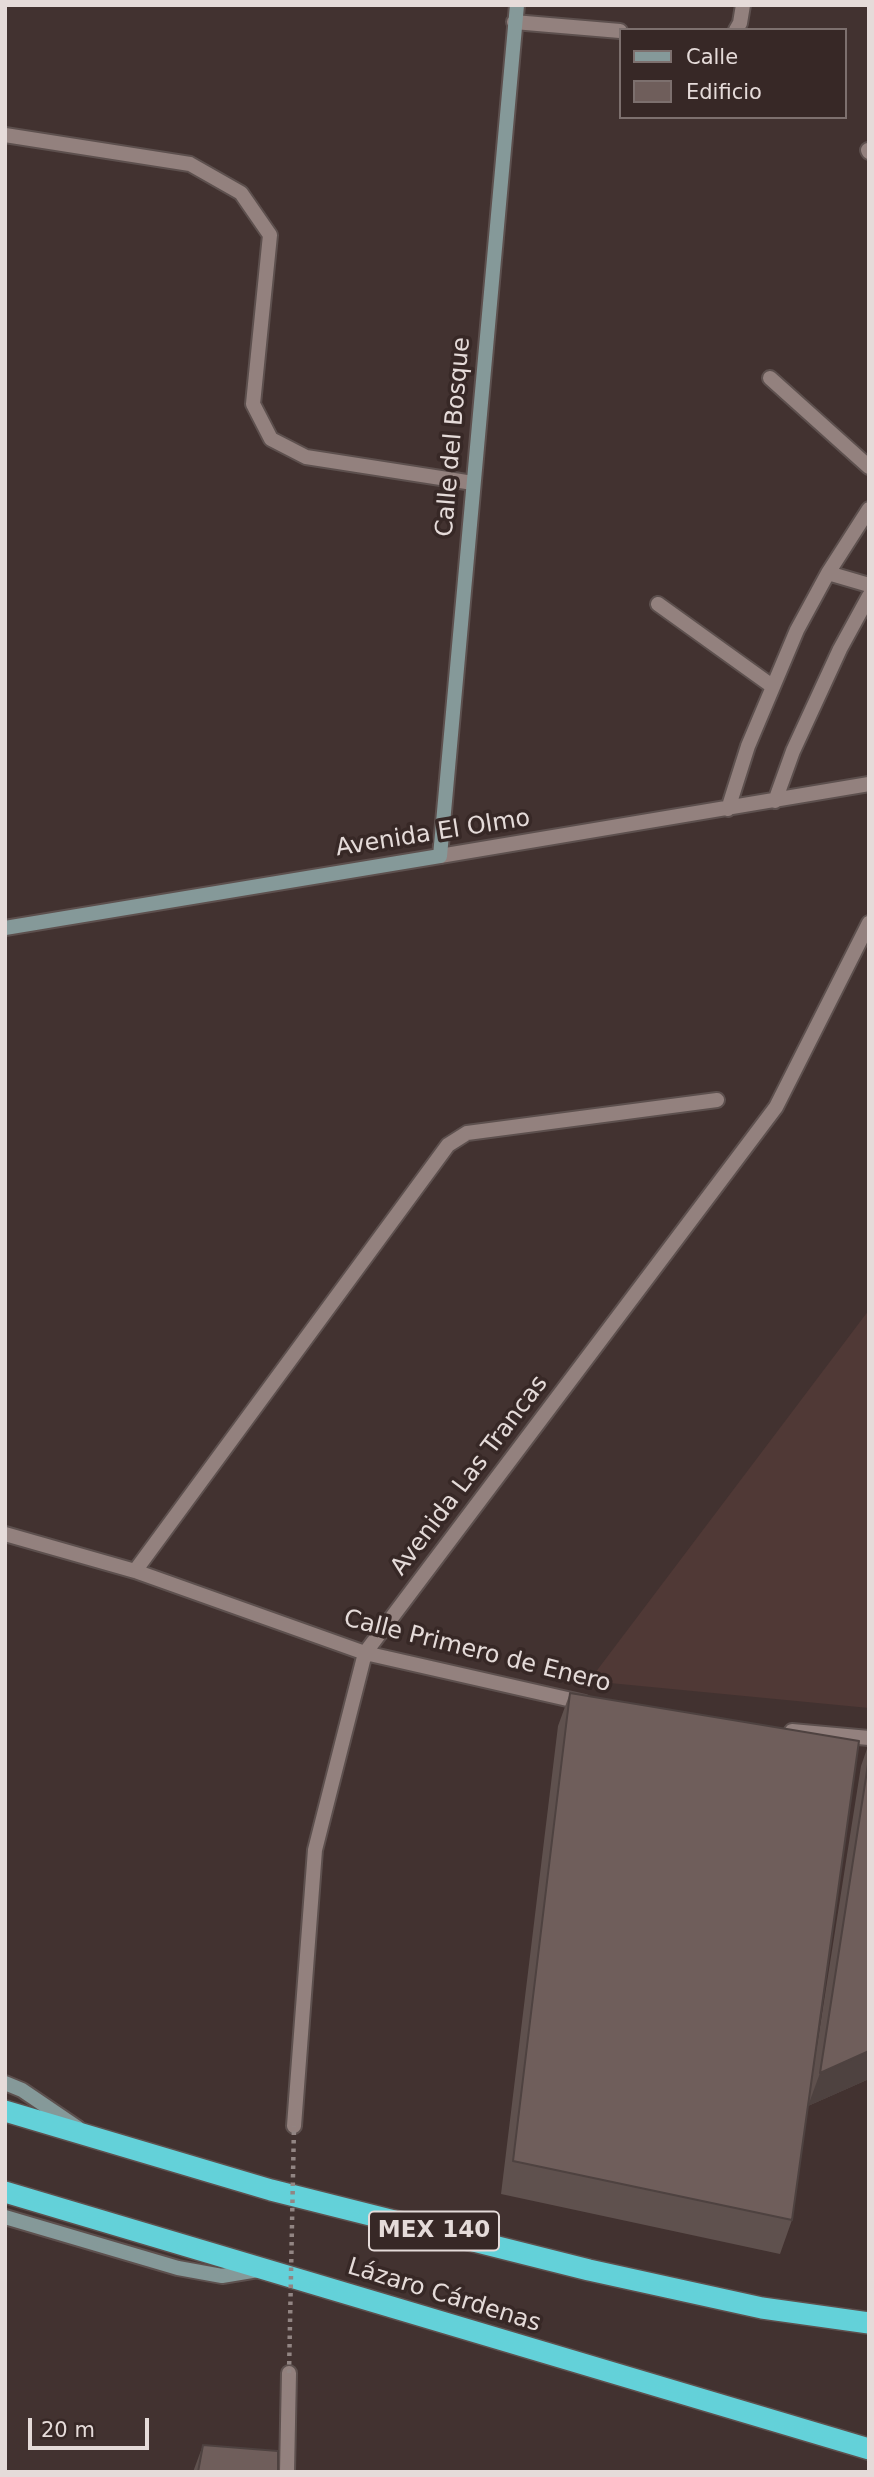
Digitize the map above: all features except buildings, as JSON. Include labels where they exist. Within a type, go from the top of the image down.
[{"type":"highway","name":"MEX 140","points":[[5,2111],[271,2190],[589,2270],[762,2308],[869,2323]]},
{"type":"highway","name":"Lázaro Cárdenas","points":[[5,2192],[869,2449]]},
{"type":"street","name":"Calle del Bosque","points":[[440,856],[517,5]]},
{"type":"street","points":[[737,28],[743,5]]},
{"type":"street","points":[[514,22],[618,31]]},
{"type":"street","points":[[5,135],[190,164],[242,193],[270,235],[253,404],[271,439],[306,457],[473,483]]},
{"type":"street","points":[[770,378],[869,467]]},
{"type":"street","points":[[728,809],[748,746],[797,630],[828,573],[869,509]]},
{"type":"street","points":[[828,573],[869,585]]},
{"type":"street","points":[[775,801],[793,751],[840,649],[869,596]]},
{"type":"street","points":[[658,604],[772,686]]},
{"type":"street","name":"Avenida El Olmo","points":[[5,928],[869,785]]},
{"type":"street","name":"Avenida Las Trancas","points":[[295,2126],[315,1850],[365,1653],[776,1107],[869,923]]},
{"type":"street","points":[[135,1571],[448,1145],[467,1133],[717,1100]]},
{"type":"street","name":"Calle Primero de Enero","points":[[5,1534],[135,1571],[365,1653],[600,1706]]},
{"type":"street","points":[[774,1729],[869,1738]]},
{"type":"street","points":[[5,2082],[22,2090],[88,2134]]},
{"type":"street","points":[[5,2217],[178,2267],[222,2276],[264,2270]]},
{"type":"street","points":[[287,2472],[289,2373]]},
{"type":"path","points":[[289,2373],[295,2126]]},
{"type":"shaded area","points":[[869,1310],[869,1708],[589,1681]]}]
